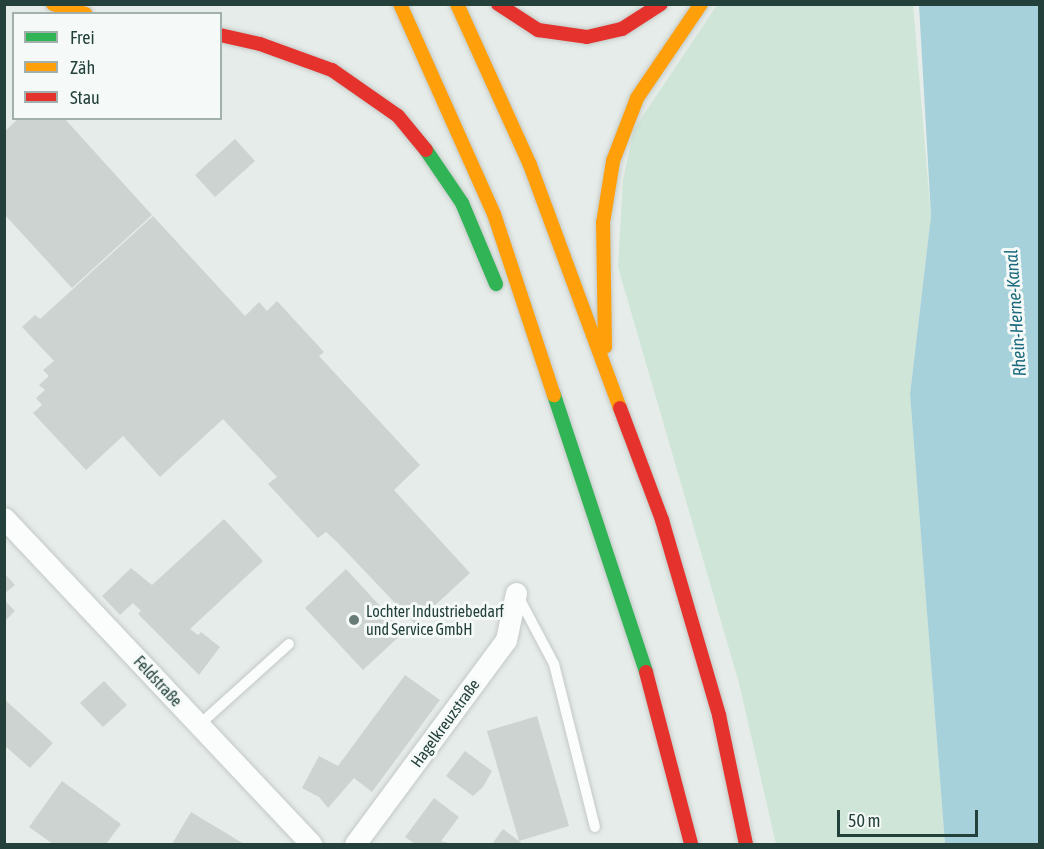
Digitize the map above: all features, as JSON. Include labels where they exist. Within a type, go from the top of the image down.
[{"type":"highway","points":[[53,4],[79,12]]},
{"type":"highway","points":[[400,4],[494,214],[647,674],[691,844]]},
{"type":"highway","points":[[457,4],[530,165],[604,370],[662,520],[718,715],[746,844]]},
{"type":"highway","points":[[498,4],[538,30],[587,37],[622,29],[661,4]]},
{"type":"highway","points":[[604,370],[603,223],[613,162],[637,98],[701,4]]},
{"type":"highway","points":[[222,35],[260,44],[332,70],[398,116],[432,154],[458,195],[502,298]]},
{"type":"highway","points":[[514,315],[535,335]]},
{"type":"street","name":"Feldstraße","points":[[4,518],[311,844]]},
{"type":"street","name":"Hagelkreuzstraße","points":[[363,842],[506,640],[516,593]]},
{"type":"lane","points":[[516,593],[554,664],[596,827]]},
{"type":"lane","points":[[199,725],[289,644]]},
{"type":"green space","points":[[717,5],[913,5],[931,217],[910,393],[945,844],[776,844],[739,683],[618,267],[623,180],[634,129]]},
{"type":"water","name":"Rhein-Herne-Kanal","points":[[919,5],[1039,5],[1039,844],[945,844],[910,394],[931,216]]},
{"type":"building","points":[[17,120],[66,120],[152,215],[72,288],[4,214],[4,132]]},
{"type":"building","points":[[235,139],[255,161],[215,197],[195,175]]},
{"type":"building","points":[[153,216],[245,316],[259,302],[267,311],[277,301],[324,352],[319,356],[420,465],[394,490],[470,573],[415,624],[326,532],[318,538],[268,484],[277,477],[223,419],[160,477],[123,436],[86,470],[33,413],[42,405],[36,398],[45,390],[39,385],[49,376],[43,370],[54,361],[22,327],[35,315],[40,319]]},
{"type":"building","points":[[224,519],[263,561],[190,629],[198,635],[201,632],[220,647],[199,675],[138,614],[141,611],[133,603],[120,615],[102,596],[131,568],[152,585]]},
{"type":"building","name":"Lochter Industriebedarf und Service GmbH","points":[[346,569],[404,632],[363,670],[305,608]]},
{"type":"building","points":[[4,573],[15,585],[4,594]]},
{"type":"building","points":[[4,600],[15,611],[4,622]]},
{"type":"building","points":[[405,675],[440,700],[372,792],[354,778],[328,808],[319,797],[302,788],[319,756],[338,766]]},
{"type":"building","points":[[104,681],[127,705],[103,727],[80,703]]},
{"type":"building","points":[[4,699],[53,743],[30,768],[4,745]]},
{"type":"building","points":[[537,716],[569,826],[519,841],[487,731]]},
{"type":"building","points":[[465,751],[492,771],[483,787],[473,796],[446,776]]},
{"type":"building","points":[[62,781],[121,824],[106,844],[53,844],[29,827]]},
{"type":"building","points":[[434,798],[459,817],[441,841],[452,844],[415,844],[405,837]]},
{"type":"building","points":[[191,812],[244,844],[172,844]]},
{"type":"building","points":[[503,829],[520,842],[523,844],[492,844]]},
{"type":"traffic: fast","points":[[426,150],[462,203],[496,284]]},
{"type":"traffic: fast","points":[[554,395],[646,672]]},
{"type":"traffic: slow","points":[[53,4],[79,12]]},
{"type":"traffic: slow","points":[[400,4],[494,214],[554,395]]},
{"type":"traffic: slow","points":[[457,4],[530,165],[620,408]]},
{"type":"traffic: slow","points":[[605,347],[603,223],[613,161],[637,98],[701,4]]},
{"type":"traffic: jam","points":[[498,4],[538,30],[587,37],[622,29],[661,4]]},
{"type":"traffic: jam","points":[[222,35],[260,44],[332,70],[398,116],[426,150]]},
{"type":"traffic: jam","points":[[620,408],[662,520],[719,715],[746,844]]},
{"type":"traffic: jam","points":[[646,672],[691,844]]},
{"type":"place","name":"Lochter Industriebedarf und Service GmbH","points":[[354,620]]}]
